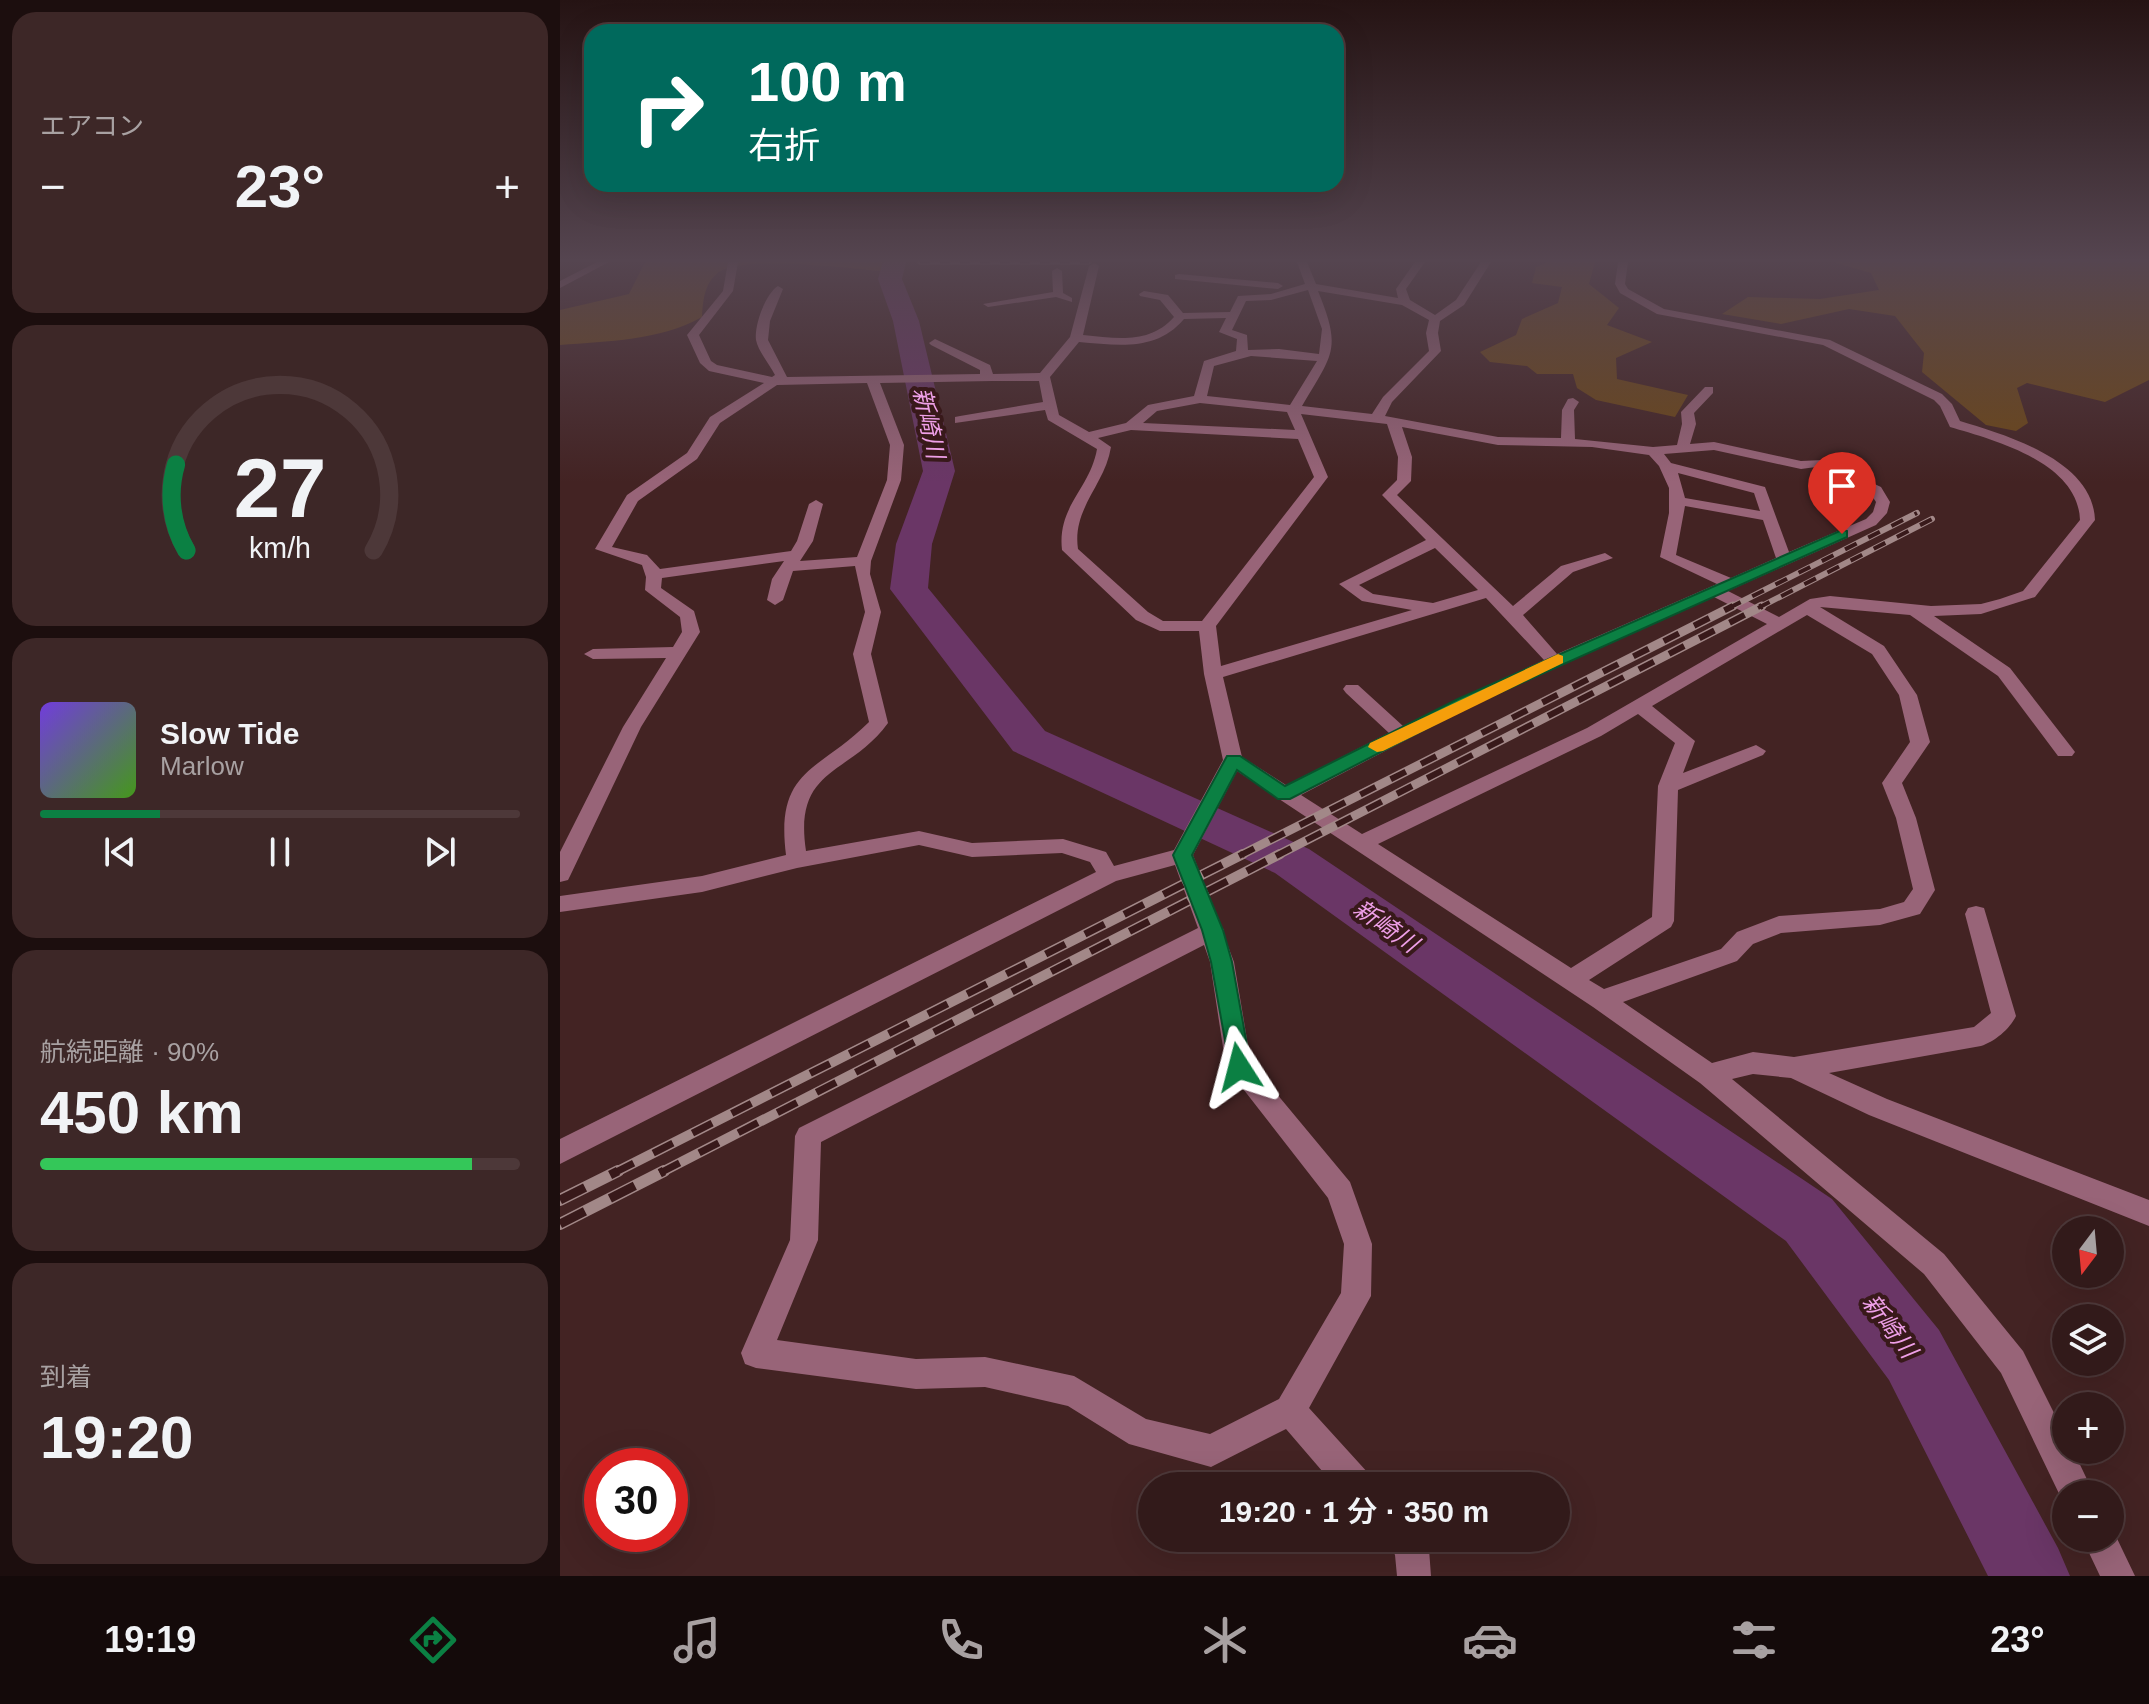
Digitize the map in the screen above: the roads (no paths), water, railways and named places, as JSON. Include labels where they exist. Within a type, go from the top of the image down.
[{"type":"street","points":[[693,336],[706,363],[713,368],[774,381],[880,382],[1044,377],[1076,338],[1151,341],[1161,336]]},
{"type":"street","points":[[560,874],[632,727],[691,632],[688,615],[653,590],[656,574],[651,563],[639,556],[603,549],[632,498],[692,456],[715,420],[782,376],[762,336]]},
{"type":"street","points":[[1238,336],[1243,337],[1242,351]]},
{"type":"street","points":[[1293,411],[1324,359],[1327,336]]},
{"type":"street","points":[[1377,418],[1381,406],[1418,372],[1435,351],[1432,336]]},
{"type":"street","points":[[1362,843],[1594,732],[1807,608],[1830,601],[1916,611],[1970,612],[1994,608],[2029,594],[2087,520],[2088,510],[2068,476],[2043,456],[2021,445],[1955,424],[1946,404],[1938,397],[1826,342],[1791,336]]},
{"type":"street","points":[[935,343],[986,368],[987,380]]},
{"type":"street","points":[[1200,399],[1208,364],[1242,351],[1293,353],[1324,359]]},
{"type":"street","points":[[1044,377],[1053,417],[1104,447],[1102,466],[1069,524],[1070,550],[1142,616],[1160,626],[1207,626]]},
{"type":"street","points":[[797,860],[793,812],[802,792],[824,767],[869,735],[879,723],[862,654],[873,612],[862,574],[863,561],[894,480],[897,445],[880,382]]},
{"type":"street","points":[[1682,450],[1689,424],[1687,412],[1709,390]]},
{"type":"street","points":[[1131,426],[1153,408],[1200,399],[1377,418],[1394,424],[1498,441],[1568,443],[1653,451],[1714,446],[1801,465],[1818,463],[1876,490],[1883,502],[1880,513],[1871,522],[1554,661],[1401,734],[1284,795]]},
{"type":"street","points":[[1568,443],[1568,410],[1573,402]]},
{"type":"street","points":[[960,420],[1050,405]]},
{"type":"street","points":[[1293,411],[1321,477],[1207,626],[1213,674],[1233,760],[1601,1000],[1709,1075],[1934,1264],[2012,1362],[2070,1480]]},
{"type":"street","points":[[1394,424],[1405,457],[1404,481],[1389,495],[1513,615],[1554,661]]},
{"type":"street","points":[[1090,436],[1131,426],[1304,435]]},
{"type":"street","points":[[1653,451],[1671,467],[1760,490],[1784,559]]},
{"type":"street","points":[[1671,467],[1679,501],[1668,557],[1721,586],[1779,624]]},
{"type":"street","points":[[1679,501],[1771,517]]},
{"type":"street","points":[[775,600],[780,579],[805,541],[816,504]]},
{"type":"street","points":[[1431,608],[1368,598],[1353,591],[1347,584],[1436,541]]},
{"type":"street","points":[[1513,615],[1567,569],[1605,558]]},
{"type":"street","points":[[656,574],[792,561],[863,561]]},
{"type":"street","points":[[1213,674],[1489,592]]},
{"type":"street","points":[[1601,1000],[1729,955],[1745,938],[1779,925],[1880,917],[1912,908],[1924,890],[1906,818],[1892,783],[1920,742],[1908,695],[1878,650],[1807,608]]},
{"type":"street","points":[[1916,611],[2004,672],[2065,752]]},
{"type":"street","points":[[593,654],[678,652]]},
{"type":"street","points":[[1352,689],[1401,734]]},
{"type":"street","points":[[1569,981],[1663,921],[1668,786],[1685,741],[1639,706]]},
{"type":"street","points":[[1668,786],[1756,751]]},
{"type":"street","points":[[560,1152],[1109,875],[1186,848],[1233,760]]},
{"type":"street","points":[[560,904],[702,884],[797,860],[919,838],[972,850],[1063,846],[1098,857],[1109,875]]},
{"type":"street","points":[[1186,848],[1213,930],[1222,962],[1239,1067],[1340,1191],[1358,1244],[1356,1296],[1290,1410],[1211,1451],[1140,1433],[1074,1392],[985,1372],[916,1374],[756,1353],[804,1240],[808,1136],[1213,930]]},
{"type":"street","points":[[1709,1075],[1753,1063],[1794,1068],[1981,1036],[2004,1016],[1976,914]]},
{"type":"street","points":[[1794,1068],[1878,1107],[2149,1213]]},
{"type":"street","points":[[1290,1410],[1345,1472]]},
{"type":"street","points":[[1412,1552],[1414,1576]]},
{"type":"street","points":[[2106,1552],[2118,1576]]},
{"type":"waterway","name":"新崎川","points":[[909,336],[939,471],[914,544],[909,589],[1029,741],[1292,861],[1809,1220],[1914,1355],[2030,1576]]},
{"type":"railway","points":[[1729,608],[1917,513]]},
{"type":"railway","points":[[1758,608],[1932,519]]},
{"type":"railway","points":[[1239,856],[1733,606]]},
{"type":"railway","points":[[1276,856],[1762,606]]},
{"type":"railway","points":[[614,1173],[1243,854]]},
{"type":"railway","points":[[660,1173],[1280,854]]},
{"type":"railway","points":[[614,1173],[618,1171]]},
{"type":"railway","points":[[560,1224],[664,1171]]},
{"type":"railway","points":[[560,1200],[614,1173]]}]
